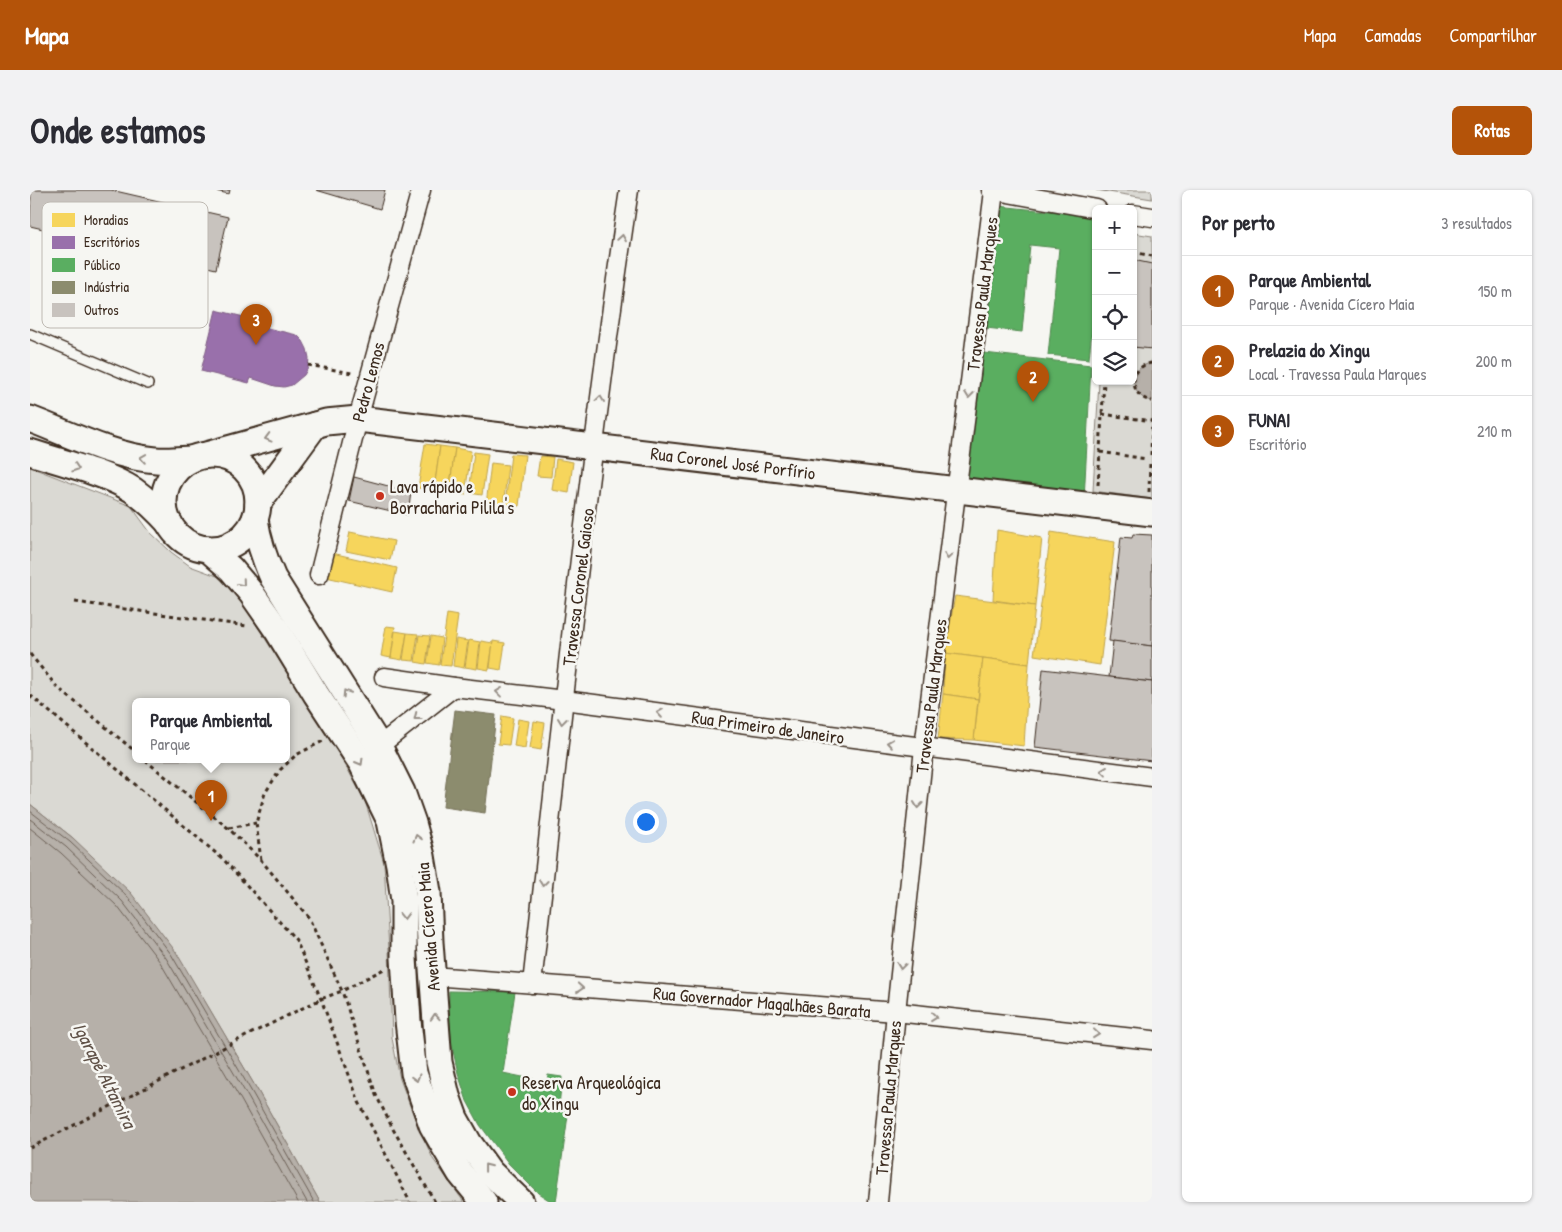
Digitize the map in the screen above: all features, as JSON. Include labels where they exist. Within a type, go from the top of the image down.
[{"type":"main road","points":[[30,419],[136,458],[158,461],[222,456],[236,462],[248,473],[255,487],[256,511]]},
{"type":"main road","name":"Rua Coronel José Porfírio","points":[[199,457],[326,422],[358,419],[957,489],[1150,506]]},
{"type":"main road","points":[[30,452],[102,476],[132,489],[153,505],[180,537],[193,545],[208,548],[223,547],[236,541],[247,532],[256,511],[315,425]]},
{"type":"main road","points":[[170,524],[165,510],[164,494],[170,479],[179,467],[199,457]]},
{"type":"main road","name":"Avenida Cícero Maia","points":[[256,511],[258,538],[265,561],[273,578],[379,746],[402,792],[422,856],[428,892],[438,1062],[447,1096],[454,1118],[469,1143],[490,1172],[521,1202]]},
{"type":"main road","name":"Avenida Cícero Maia","points":[[208,548],[231,569],[252,594],[277,630],[362,764],[390,821],[404,901],[404,958],[414,1073],[432,1124],[460,1173],[484,1202]]},
{"type":"street","name":"Pedro Lemos","points":[[319,575],[358,419],[421,190]]},
{"type":"street","name":"Travessa Coronel Gaioso","points":[[532,984],[594,447],[612,302],[629,190]]},
{"type":"street","points":[[991,190],[1092,208]]},
{"type":"street","name":"Travessa Paula Marques","points":[[878,1202],[924,748],[994,191]]},
{"type":"street","points":[[1137,215],[1152,217]]},
{"type":"street","name":"Rua Primeiro de Janeiro","points":[[384,677],[1152,777]]},
{"type":"street","points":[[379,746],[454,687]]},
{"type":"street","name":"Rua Governador Magalhães Barata","points":[[432,976],[896,1012],[1152,1040]]},
{"type":"lane","points":[[30,334],[148,384]]},
{"type":"path","points":[[1137,253],[1152,256]]},
{"type":"path","points":[[1137,372],[1141,366],[1152,363]]},
{"type":"path","points":[[308,365],[370,377]]},
{"type":"path","points":[[1098,491],[1104,385]]},
{"type":"path","points":[[1134,385],[1138,394],[1146,400],[1152,401]]},
{"type":"path","points":[[1100,452],[1147,458],[1151,456],[1152,420],[1102,414]]},
{"type":"path","points":[[1147,458],[1147,461],[1151,462],[1150,506]]},
{"type":"path","points":[[75,602],[277,630]]},
{"type":"path","points":[[30,654],[57,687],[132,749]]},
{"type":"path","points":[[30,695],[224,860],[296,940],[321,998],[359,1102],[410,1202]]},
{"type":"path","points":[[290,761],[296,755],[318,743],[343,735]]},
{"type":"path","points":[[149,763],[228,828],[260,860],[309,918],[342,991],[376,1095],[393,1130],[435,1202]]},
{"type":"path","points":[[260,860],[256,823],[265,793],[280,770],[287,763]]},
{"type":"path","points":[[228,828],[256,823]]},
{"type":"path","points":[[30,1148],[321,998],[342,991],[404,958]]},
{"type":"shaded area","points":[[1096,190],[1152,190],[1152,199]]},
{"type":"shaded area","points":[[1137,234],[1152,236],[1152,499],[1093,491],[1099,385],[1137,385]]},
{"type":"shaded area","points":[[30,467],[131,506],[150,532],[171,552],[190,566],[217,576],[238,596],[342,759],[365,801],[384,863],[392,1038],[400,1079],[433,1159],[464,1202],[320,1202],[258,1091],[200,993],[73,838],[30,804]]},
{"type":"water","points":[[1152,363],[1152,401],[1138,394],[1135,388],[1134,385],[1137,385],[1137,372],[1144,365]]},
{"type":"water","name":"Igarapé Altamira","points":[[30,804],[73,838],[131,893],[176,952],[258,1091],[320,1202],[30,1202]]},
{"type":"building: Moradias","points":[[425,444],[440,446],[434,490],[418,488]]},
{"type":"building: Moradias","points":[[440,446],[455,448],[449,493],[434,490]]},
{"type":"building: Moradias","points":[[455,448],[471,451],[465,495],[449,493]]},
{"type":"building: Moradias","points":[[474,452],[488,454],[482,495],[469,493]]},
{"type":"building: Moradias","points":[[511,454],[525,455],[519,506],[505,505]]},
{"type":"building: Moradias","points":[[540,456],[553,457],[551,477],[537,476]]},
{"type":"building: Moradias","points":[[556,459],[573,462],[569,493],[552,490]]},
{"type":"building: Moradias","points":[[491,463],[508,465],[503,507],[486,505]]},
{"type":"building: Moradias","points":[[997,530],[1042,538],[1035,606],[993,600]]},
{"type":"building: Moradias","points":[[350,532],[394,541],[390,560],[346,551]]},
{"type":"building: Moradias","points":[[1051,532],[1115,542],[1100,665],[1034,655]]},
{"type":"building: Moradias","points":[[332,553],[397,568],[392,592],[326,577]]},
{"type":"building: Moradias","points":[[955,596],[1035,606],[1029,664],[945,653]]},
{"type":"building: Moradias","points":[[447,614],[458,616],[451,666],[440,665]]},
{"type":"building: Moradias","points":[[386,626],[395,627],[391,658],[381,656]]},
{"type":"building: Moradias","points":[[395,631],[407,633],[402,660],[391,658]]},
{"type":"building: Moradias","points":[[407,633],[418,634],[414,661],[403,660]]},
{"type":"building: Moradias","points":[[419,635],[430,636],[426,664],[415,662]]},
{"type":"building: Moradias","points":[[431,636],[442,638],[439,665],[427,663]]},
{"type":"building: Moradias","points":[[456,639],[468,641],[464,668],[453,666]]},
{"type":"building: Moradias","points":[[469,640],[480,642],[477,669],[465,667]]},
{"type":"building: Moradias","points":[[481,641],[493,643],[489,670],[478,668]]},
{"type":"building: Moradias","points":[[493,641],[505,643],[501,670],[490,668]]},
{"type":"building: Moradias","points":[[945,653],[983,658],[978,699],[943,694]]},
{"type":"building: Moradias","points":[[983,658],[1029,664],[1024,746],[974,740]]},
{"type":"building: Moradias","points":[[943,694],[978,699],[974,740],[938,739]]},
{"type":"building: Moradias","points":[[502,716],[513,718],[509,745],[498,744]]},
{"type":"building: Moradias","points":[[518,719],[529,721],[525,748],[514,746]]},
{"type":"building: Moradias","points":[[534,721],[545,723],[541,750],[530,748]]},
{"type":"building: Escritórios","points":[[216,310],[268,323],[267,328],[297,335],[303,341],[309,358],[308,368],[304,375],[292,385],[284,387],[251,378],[249,383],[201,371]]},
{"type":"building: Público","points":[[998,206],[1092,216],[1092,329],[1089,359],[1048,355],[1059,248],[1030,245],[1022,332],[986,328]]},
{"type":"building: Público","points":[[984,353],[1091,365],[1084,500],[965,486]]},
{"type":"building: Público","name":"Reserva Arqueológica do Xingu","points":[[449,991],[515,992],[503,1073],[547,1082],[548,1075],[562,1077],[559,1106],[569,1108],[556,1202],[552,1202],[538,1193],[509,1164],[480,1125],[467,1101],[452,1046]]},
{"type":"building: Indústria","points":[[455,710],[496,715],[485,813],[443,807]]},
{"type":"building: Outros","points":[[31,190],[111,190],[163,202],[42,202],[42,229],[30,226]]},
{"type":"building: Outros","points":[[211,190],[230,190],[229,194]]},
{"type":"building: Outros","points":[[316,190],[385,190],[380,209]]},
{"type":"building: Outros","points":[[208,212],[228,217],[216,269],[208,267]]},
{"type":"building: Outros","points":[[1137,261],[1152,264],[1152,349],[1137,347]]},
{"type":"building: Outros","name":"Lava rápido e Borracharia Pilila's","points":[[354,477],[411,492],[408,515],[349,501]]},
{"type":"building: Outros","points":[[1133,534],[1152,535],[1152,646],[1109,641],[1121,537],[1132,538]]},
{"type":"building: Outros","points":[[1113,641],[1152,646],[1152,682],[1109,677]]},
{"type":"building: Outros","points":[[1043,669],[1152,682],[1152,761],[1035,747]]},
{"type":"place","name":"FUNAI","points":[[256,345]]},
{"type":"place","name":"Prelazia do Xingu","points":[[1033,402]]},
{"type":"place","name":"Lava rápido e Borracharia Pilila's","points":[[380,496]]},
{"type":"place","name":"Parque Ambiental","points":[[211,821]]},
{"type":"place","name":"Reserva Arqueológica do Xingu","points":[[512,1092]]}]
